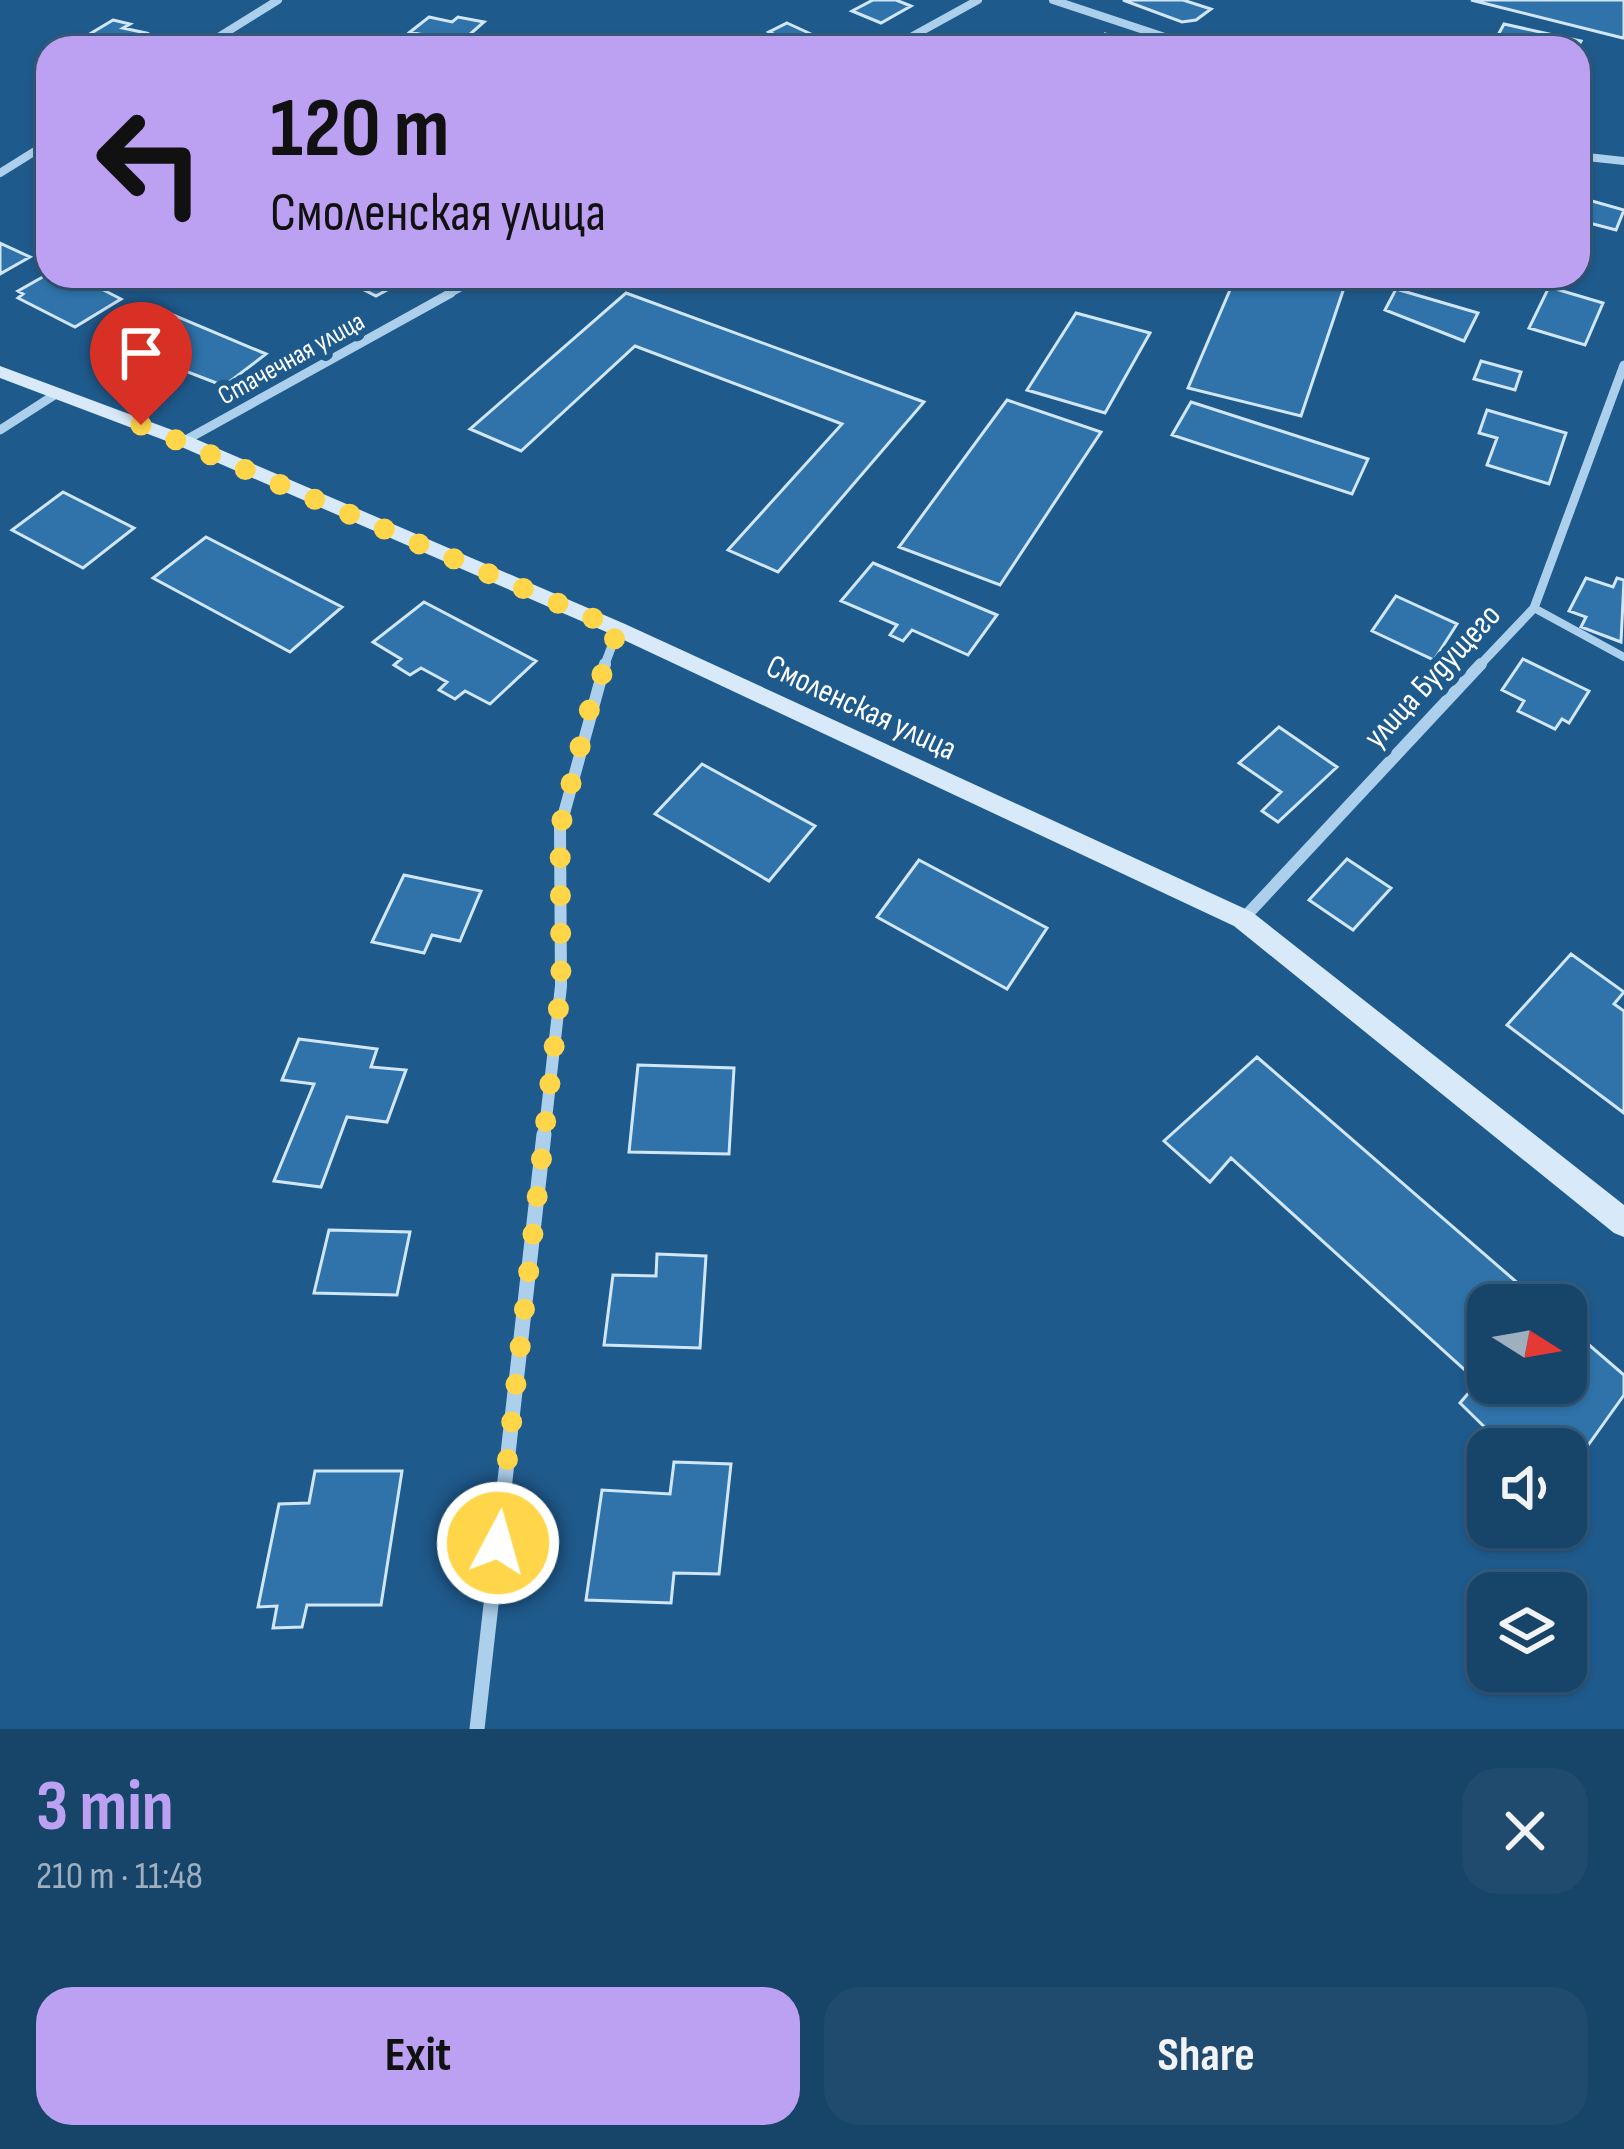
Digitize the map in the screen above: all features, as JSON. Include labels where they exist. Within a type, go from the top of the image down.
[{"type":"main road","name":"Смоленская улица","points":[[0,372],[184,441],[618,629],[1243,919],[1624,1223]]},
{"type":"street","points":[[220,36],[278,0]]},
{"type":"street","points":[[913,36],[978,0]]},
{"type":"street","points":[[1053,0],[1162,36]]},
{"type":"street","points":[[0,173],[36,150]]},
{"type":"street","points":[[1590,157],[1624,161]]},
{"type":"street","name":"Стачечная улица","points":[[184,441],[459,288]]},
{"type":"street","name":"улица Будущего","points":[[1243,919],[1534,608],[1624,365]]},
{"type":"street","points":[[0,430],[56,394]]},
{"type":"street","points":[[477,1729],[561,986],[560,828],[589,711],[618,629]]},
{"type":"lane","points":[[1534,608],[1624,657]]},
{"type":"building","points":[[873,0],[911,6],[881,23],[852,11]]},
{"type":"building","points":[[1123,0],[1183,0],[1211,9],[1196,20],[1182,22]]},
{"type":"building","points":[[1471,0],[1624,0],[1624,37],[1623,38]]},
{"type":"building","points":[[429,17],[484,22],[468,36],[410,32]]},
{"type":"building","points":[[113,20],[130,24],[123,28],[146,33],[141,36],[88,35]]},
{"type":"building","points":[[787,23],[815,36],[778,36],[769,32]]},
{"type":"building","points":[[1504,24],[1558,36],[1498,36]]},
{"type":"building","points":[[1590,200],[1624,210],[1616,230],[1590,223]]},
{"type":"building","points":[[0,243],[30,257],[0,274]]},
{"type":"building","points":[[36,281],[36,288],[99,288],[121,299],[75,327],[18,298],[23,294],[18,291]]},
{"type":"building","points":[[360,288],[391,288],[376,296]]},
{"type":"building","points":[[1231,288],[1344,288],[1301,416],[1188,388]]},
{"type":"building","points":[[1549,288],[1603,303],[1585,345],[1529,328]]},
{"type":"building","points":[[1396,289],[1478,313],[1464,341],[1385,310]]},
{"type":"building","points":[[626,293],[924,402],[778,572],[728,550],[842,424],[635,346],[521,451],[470,429]]},
{"type":"building","points":[[168,312],[266,354],[224,386],[136,352],[145,346],[130,339]]},
{"type":"building","points":[[1076,313],[1150,333],[1105,413],[1027,390]]},
{"type":"building","points":[[1481,361],[1521,372],[1515,390],[1474,379]]},
{"type":"building","points":[[1007,400],[1101,432],[1000,585],[899,547]]},
{"type":"building","points":[[1191,402],[1368,459],[1352,494],[1172,435]]},
{"type":"building","points":[[1487,410],[1566,433],[1549,484],[1487,465],[1497,438],[1479,433]]},
{"type":"building","points":[[63,492],[134,528],[83,568],[12,530]]},
{"type":"building","points":[[206,537],[342,607],[290,652],[153,578]]},
{"type":"building","points":[[873,563],[997,615],[968,655],[912,630],[903,641],[890,635],[897,625],[841,601]]},
{"type":"building","points":[[1586,578],[1613,587],[1617,578],[1624,580],[1621,642],[1581,627],[1586,617],[1569,611]]},
{"type":"building","points":[[1396,596],[1457,624],[1434,660],[1372,631]]},
{"type":"building","points":[[424,602],[536,661],[490,704],[465,691],[455,699],[439,690],[447,682],[421,668],[410,675],[394,665],[401,659],[373,642]]},
{"type":"building","points":[[1523,659],[1589,691],[1569,723],[1562,719],[1555,729],[1518,711],[1524,701],[1502,690]]},
{"type":"building","points":[[1279,727],[1337,767],[1278,822],[1262,811],[1281,792],[1239,763]]},
{"type":"building","points":[[702,764],[815,826],[769,881],[655,814]]},
{"type":"building","points":[[1347,859],[1391,888],[1353,930],[1309,900]]},
{"type":"building","points":[[919,860],[1047,928],[1007,989],[877,917]]},
{"type":"building","points":[[404,875],[481,891],[460,941],[432,935],[424,953],[372,942]]},
{"type":"building","points":[[1571,954],[1624,992],[1614,1004],[1624,1011],[1624,1113],[1507,1025]]},
{"type":"building","points":[[299,1039],[377,1049],[371,1067],[406,1070],[387,1122],[347,1117],[321,1187],[274,1181],[314,1084],[282,1080]]},
{"type":"building","points":[[1257,1057],[1519,1284],[1467,1284],[1467,1372],[1231,1158],[1210,1182],[1164,1141]]},
{"type":"building","points":[[638,1065],[734,1068],[729,1154],[629,1152]]},
{"type":"building","points":[[329,1230],[410,1232],[397,1295],[314,1293]]},
{"type":"building","points":[[657,1254],[706,1256],[700,1348],[604,1345],[613,1275],[656,1276]]},
{"type":"building","points":[[1587,1343],[1624,1375],[1624,1395],[1587,1447],[1587,1428],[1486,1428],[1460,1403],[1467,1395],[1467,1404],[1587,1404]]},
{"type":"building","points":[[674,1462],[731,1464],[719,1574],[674,1573],[671,1603],[586,1600],[602,1490],[670,1494]]},
{"type":"building","points":[[315,1471],[402,1471],[381,1605],[307,1605],[302,1627],[273,1628],[277,1606],[258,1607],[279,1504],[309,1503]]},
{"type":"route","points":[[141,425],[618,629],[589,711],[560,828],[561,986],[498,1543]]}]
